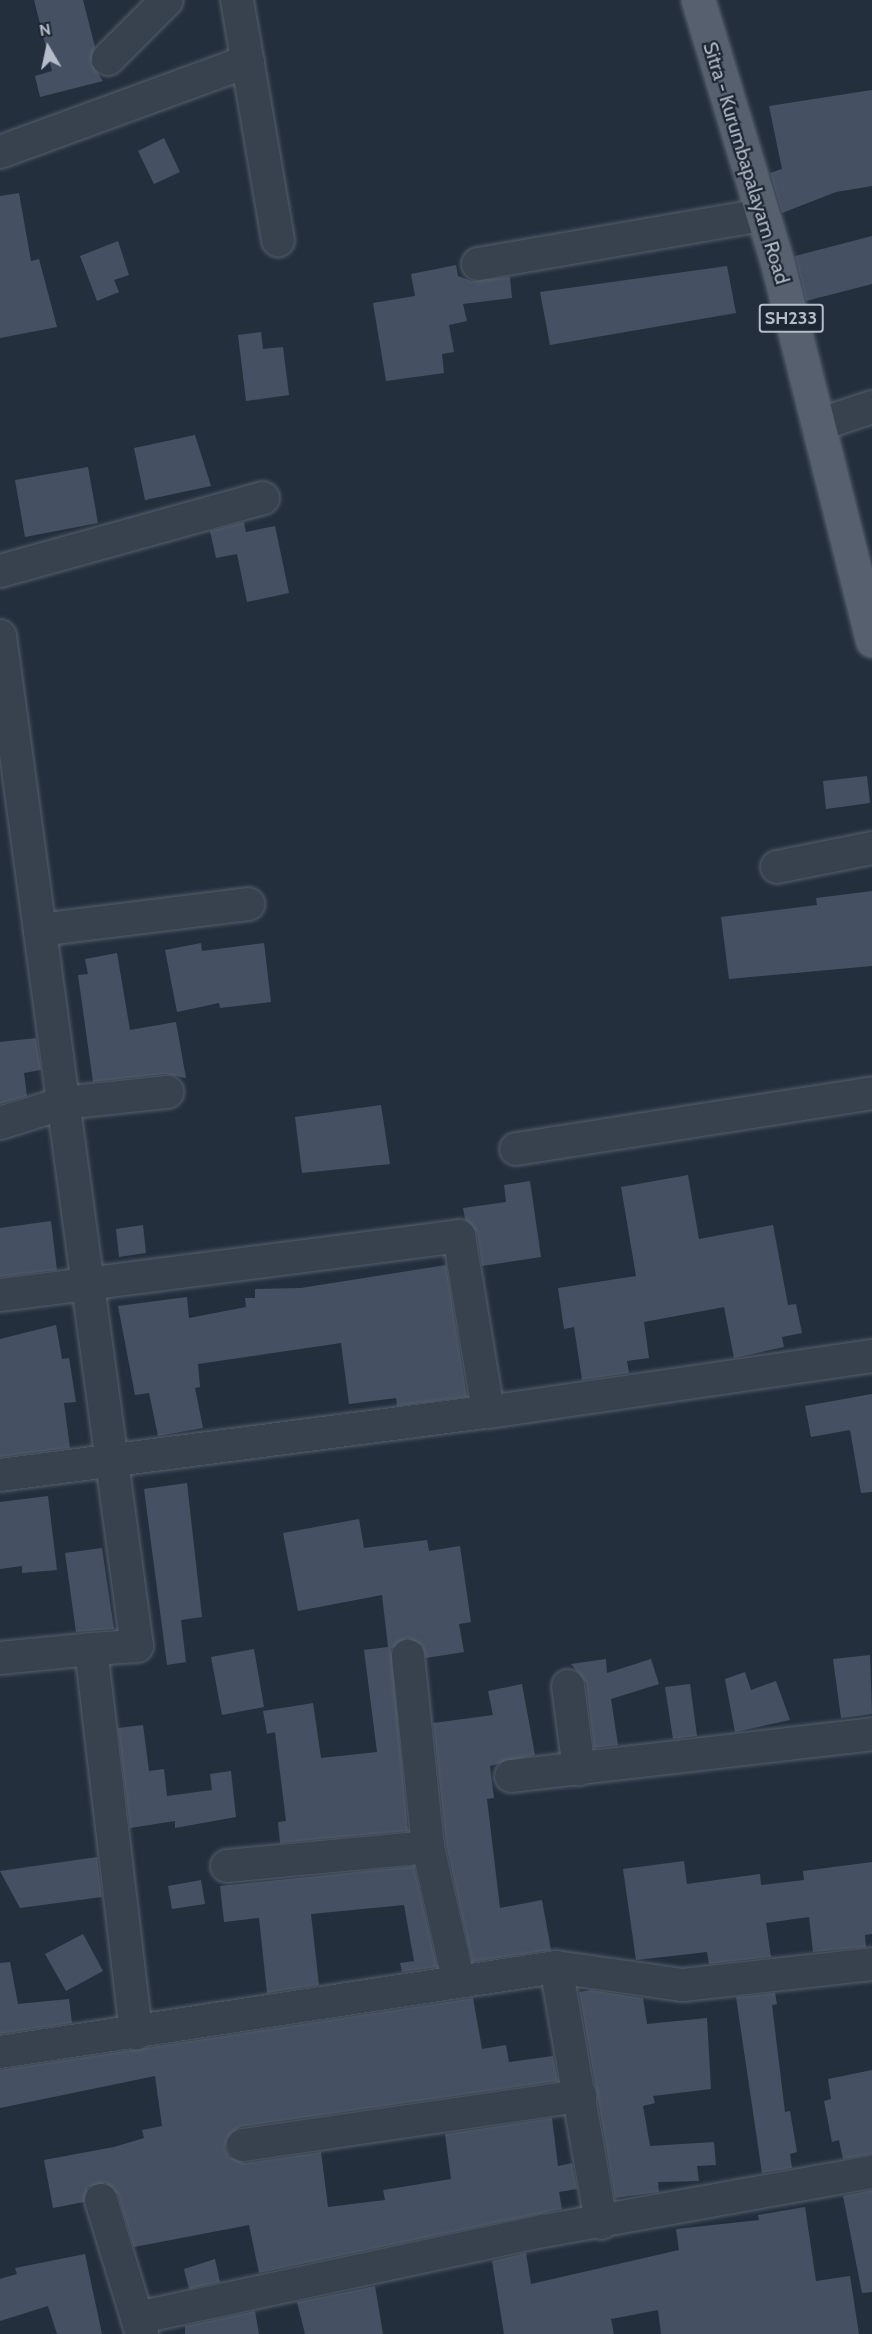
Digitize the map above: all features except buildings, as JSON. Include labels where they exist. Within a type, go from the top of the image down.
[{"type":"main road","name":"Sitra - Kurumbapalayam Road","points":[[698,0],[762,215],[872,640]]},
{"type":"street","points":[[108,58],[166,0]]},
{"type":"street","points":[[237,0],[278,241]]},
{"type":"street","points":[[0,152],[248,61]]},
{"type":"street","points":[[478,264],[762,215]]},
{"type":"street","points":[[818,425],[872,407]]},
{"type":"street","points":[[0,571],[264,498]]},
{"type":"street","points":[[0,636],[137,1646],[0,1658]]},
{"type":"street","points":[[777,867],[872,848]]},
{"type":"street","points":[[40,930],[249,904]]},
{"type":"street","points":[[0,1123],[64,1103],[167,1092]]},
{"type":"street","points":[[516,1149],[872,1094]]},
{"type":"street","points":[[0,1294],[459,1236],[488,1412]]},
{"type":"street","points":[[0,1475],[488,1412],[872,1356]]},
{"type":"street","points":[[91,1649],[136,2033]]},
{"type":"street","points":[[408,1656],[428,1847],[458,1979]]},
{"type":"street","points":[[568,1686],[579,1769]]},
{"type":"street","points":[[511,1776],[872,1734]]},
{"type":"street","points":[[227,1866],[428,1847]]},
{"type":"street","points":[[0,2052],[136,2033],[458,1979],[556,1967],[683,1985],[872,1964]]},
{"type":"street","points":[[556,1967],[601,2223]]},
{"type":"street","points":[[243,2145],[580,2096]]},
{"type":"street","points":[[101,2200],[140,2326],[601,2223],[872,2172]]}]
